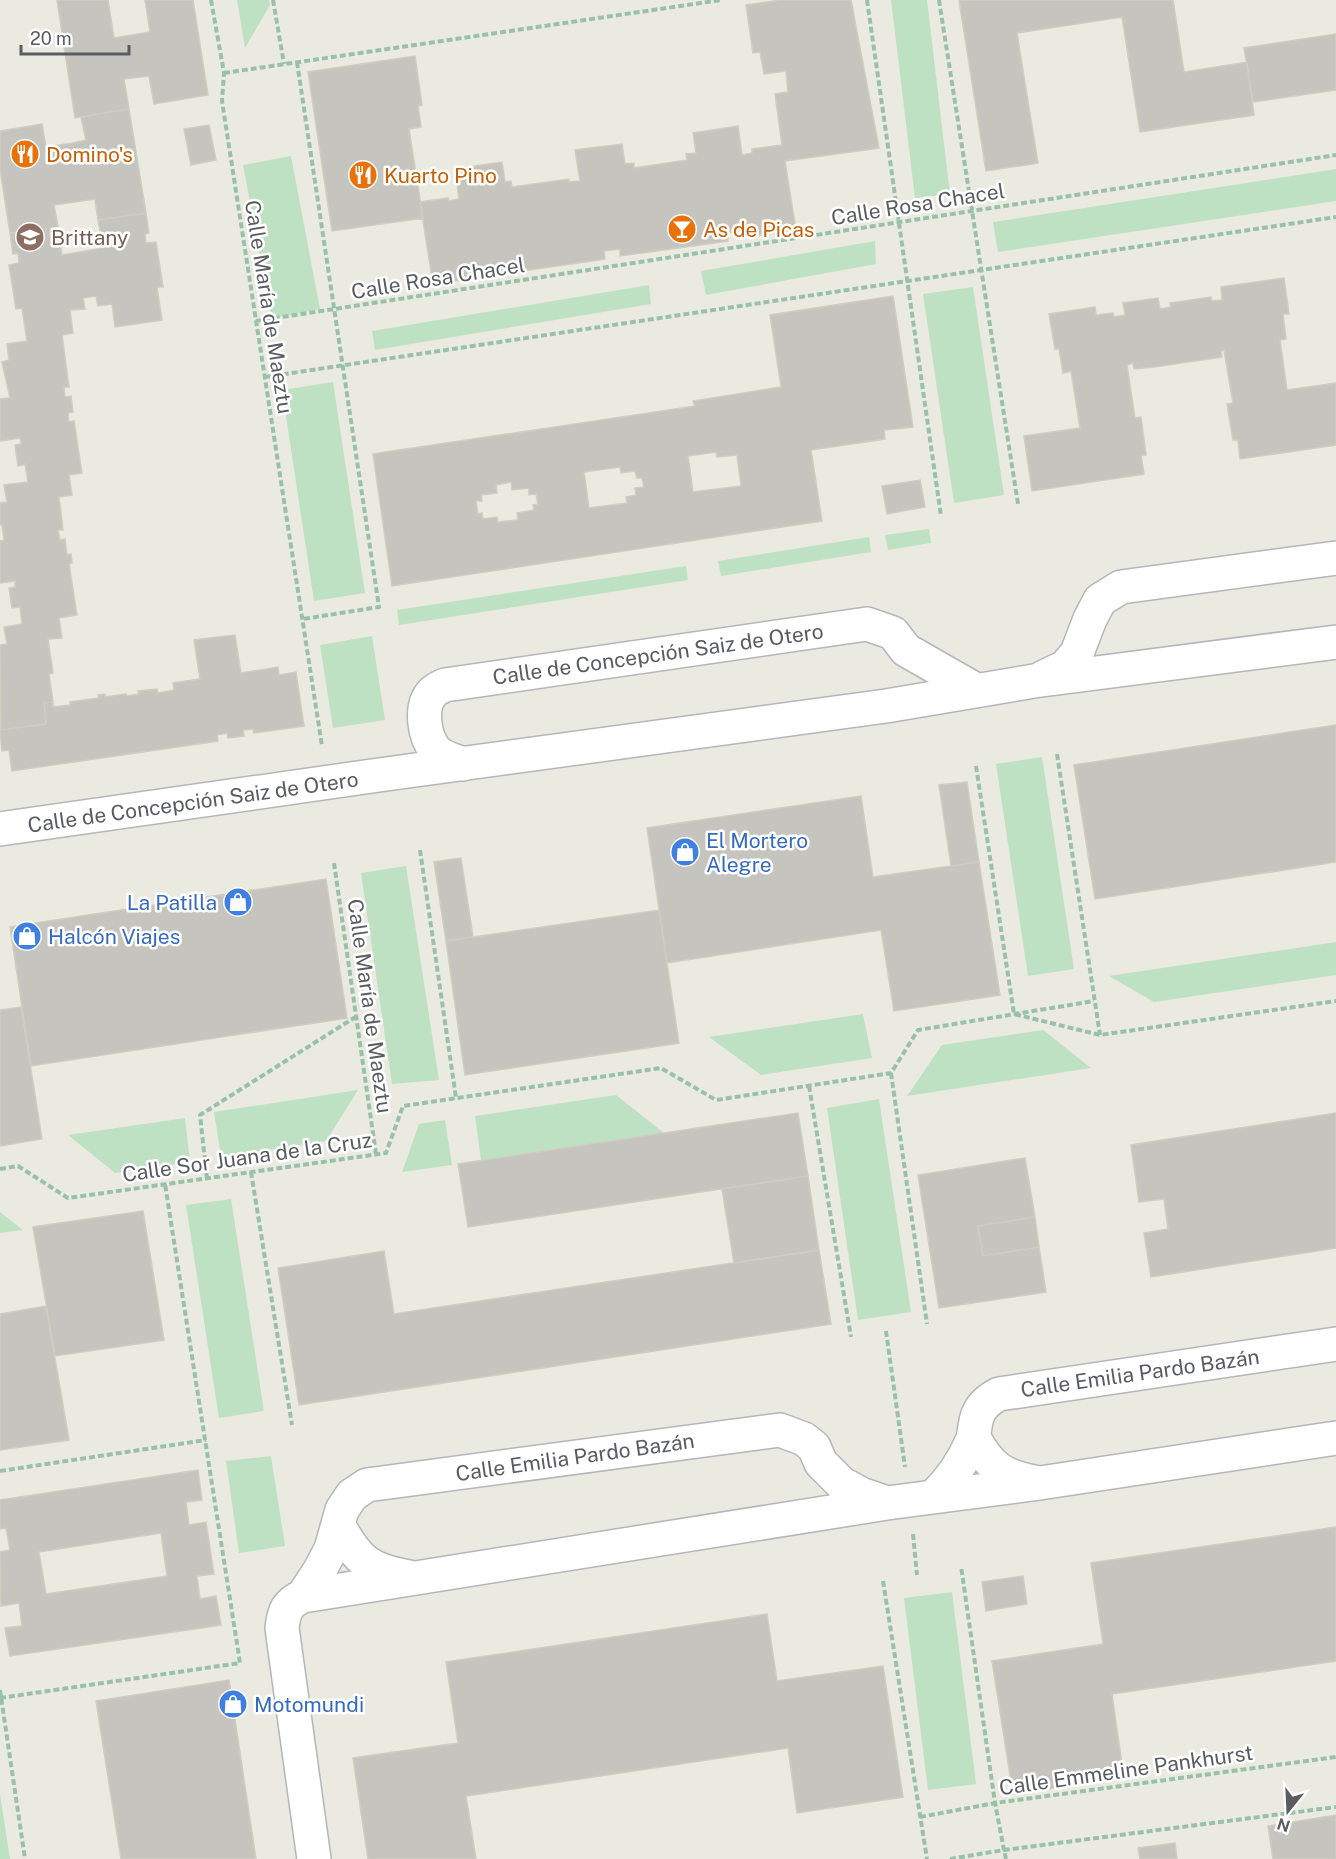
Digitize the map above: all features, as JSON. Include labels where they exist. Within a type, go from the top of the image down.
[{"type":"street","name":"Calle de Concepción Saiz de Otero","points":[[1034,681],[1065,667],[1077,653],[1100,600],[1121,587],[1336,558]]},
{"type":"street","points":[[1090,619],[1092,645],[1107,661],[1129,669]]},
{"type":"street","name":"Calle de Concepción Saiz de Otero","points":[[386,774],[416,744],[425,721],[426,703],[433,691],[445,685],[867,624],[893,633],[906,650],[976,690]]},
{"type":"street","name":"Calle de Concepción Saiz de Otero","points":[[0,829],[886,706],[1034,681],[1336,642]]},
{"type":"street","points":[[886,706],[903,692],[908,682],[906,650]]},
{"type":"street","points":[[425,721],[428,737],[435,750],[462,764]]},
{"type":"street","name":"Calle Emilia Pardo Bazán","points":[[934,1496],[950,1480],[974,1438],[979,1410],[986,1400],[999,1394],[1336,1344]]},
{"type":"street","name":"Calle Emilia Pardo Bazán","points":[[303,1596],[320,1570],[339,1526],[342,1510],[351,1495],[367,1485],[780,1430],[804,1439],[814,1447],[821,1463],[841,1483],[861,1494],[887,1503]]},
{"type":"street","name":"Calle Emilia Pardo Bazán","points":[[974,1438],[983,1456],[995,1469],[1014,1478],[1040,1483]]},
{"type":"street","name":"Calle Emilia Pardo Bazán","points":[[314,1859],[282,1628],[284,1613],[291,1601],[303,1596],[887,1503],[1040,1483],[1336,1438]]},
{"type":"street","name":"Calle Emilia Pardo Bazán","points":[[772,1521],[796,1510],[806,1502],[815,1486],[821,1463]]},
{"type":"street","name":"Calle Emilia Pardo Bazán","points":[[339,1526],[352,1550],[366,1563],[391,1574],[414,1578]]},
{"type":"path","name":"Calle María de Maeztu","points":[[211,0],[224,73],[222,101],[303,619]]},
{"type":"path","points":[[273,0],[284,64]]},
{"type":"path","points":[[224,73],[721,0]]},
{"type":"path","points":[[867,0],[941,516]]},
{"type":"path","points":[[939,0],[1018,504]]},
{"type":"path","points":[[297,62],[379,607],[303,619]]},
{"type":"path","name":"Calle Rosa Chacel","points":[[256,321],[1336,155]]},
{"type":"path","points":[[265,377],[1336,217]]},
{"type":"path","name":"Calle de Concepción Saiz de Otero","points":[[303,619],[322,746]]},
{"type":"path","points":[[1057,754],[1100,1035]]},
{"type":"path","points":[[976,766],[1014,1014]]},
{"type":"path","points":[[420,850],[456,1098]]},
{"type":"path","name":"Calle María de Maeztu","points":[[334,863],[376,1154]]},
{"type":"path","points":[[927,1324],[891,1073],[918,1030],[1094,1001]]},
{"type":"path","points":[[1014,1014],[1100,1035],[1336,1001]]},
{"type":"path","points":[[207,1179],[200,1115],[357,1016]]},
{"type":"path","name":"Calle Sor Juana de la Cruz","points":[[0,1169],[18,1166],[68,1198],[386,1153],[403,1106],[661,1068],[716,1100],[891,1073]]},
{"type":"path","points":[[809,1086],[851,1337]]},
{"type":"path","points":[[251,1172],[292,1425]]},
{"type":"path","points":[[1,1698],[240,1663],[165,1184]]},
{"type":"path","points":[[886,1331],[905,1468]]},
{"type":"path","points":[[0,1471],[206,1440]]},
{"type":"path","points":[[913,1531],[917,1575]]},
{"type":"path","points":[[961,1566],[995,1803],[1006,1859]]},
{"type":"path","points":[[883,1581],[927,1859]]},
{"type":"path","points":[[0,1690],[25,1859]]},
{"type":"path","name":"Calle Emmeline Pankhurst","points":[[920,1817],[995,1803],[1336,1757]]},
{"type":"path","points":[[950,1859],[1336,1807]]},
{"type":"green space","points":[[237,0],[269,0],[270,5],[245,48]]},
{"type":"green space","points":[[891,0],[927,0],[950,194],[915,198]]},
{"type":"green space","points":[[291,156],[320,309],[272,318],[243,165]]},
{"type":"green space","points":[[1336,169],[1336,201],[998,252],[993,222]]},
{"type":"green space","points":[[875,241],[876,264],[706,295],[701,271]]},
{"type":"green space","points":[[649,285],[651,304],[375,350],[372,331]]},
{"type":"green space","points":[[973,287],[1004,495],[954,503],[923,294]]},
{"type":"green space","points":[[333,382],[365,593],[314,601],[282,390]]},
{"type":"green space","points":[[929,529],[931,543],[888,550],[885,535]]},
{"type":"green space","points":[[869,537],[871,552],[721,576],[718,561]]},
{"type":"green space","points":[[686,566],[688,580],[399,625],[397,610]]},
{"type":"green space","points":[[372,636],[385,720],[333,728],[320,645]]},
{"type":"green space","points":[[1042,757],[1074,969],[1028,976],[996,764]]},
{"type":"green space","points":[[406,866],[439,1080],[392,1084],[361,873]]},
{"type":"green space","points":[[1336,942],[1336,975],[1154,1002],[1109,976]]},
{"type":"green space","points":[[863,1014],[872,1058],[761,1075],[709,1037]]},
{"type":"green space","points":[[1043,1030],[1091,1068],[907,1096],[942,1045]]},
{"type":"green space","points":[[358,1090],[326,1141],[221,1157],[214,1112]]},
{"type":"green space","points":[[616,1095],[664,1133],[481,1160],[475,1116]]},
{"type":"green space","points":[[879,1099],[911,1312],[858,1320],[827,1108]]},
{"type":"green space","points":[[185,1118],[190,1162],[115,1173],[68,1135]]},
{"type":"green space","points":[[445,1120],[452,1165],[402,1172],[419,1124]]},
{"type":"green space","points":[[231,1199],[264,1411],[219,1418],[186,1205]]},
{"type":"green space","points":[[0,1212],[23,1230],[0,1233]]},
{"type":"green space","points":[[271,1456],[285,1546],[239,1553],[226,1461]]},
{"type":"green space","points":[[952,1592],[976,1784],[928,1790],[904,1598]]},
{"type":"green space","points":[[0,1794],[10,1859],[0,1859]]},
{"type":"building","points":[[57,0],[108,0],[114,38],[150,32],[145,0],[193,0],[208,95],[154,104],[149,76],[124,79],[129,109],[75,118]]},
{"type":"building","points":[[781,0],[851,0],[879,148],[785,161],[796,230],[746,237],[745,230],[728,233],[728,241],[620,256],[620,249],[604,251],[605,259],[501,274],[500,268],[484,270],[485,277],[433,284],[420,202],[448,198],[449,201],[459,199],[455,169],[502,162],[505,182],[511,181],[512,187],[569,179],[569,182],[580,181],[575,150],[622,144],[625,164],[634,163],[634,168],[687,160],[686,154],[696,153],[693,133],[738,126],[742,155],[752,153],[752,149],[782,145],[775,94],[788,92],[786,71],[764,74],[760,52],[753,53],[746,5]]},
{"type":"building","points":[[959,0],[1173,0],[1184,72],[1247,62],[1254,115],[1140,132],[1122,17],[1017,33],[1038,163],[986,171]]},
{"type":"building","points":[[1336,34],[1336,90],[1253,102],[1244,48]]},
{"type":"building","points":[[415,56],[422,105],[418,106],[421,127],[409,129],[423,218],[332,231],[308,72]]},
{"type":"building","points":[[129,109],[146,213],[98,220],[95,199],[54,205],[58,227],[10,233],[0,169],[0,131],[42,124],[46,147],[73,143],[86,140],[81,117]]},
{"type":"building","points":[[209,125],[216,160],[191,165],[184,129]]},
{"type":"building","points":[[146,213],[149,233],[145,234],[146,243],[156,242],[163,287],[157,287],[162,320],[115,327],[112,304],[98,306],[96,296],[83,298],[85,309],[70,310],[73,333],[62,335],[69,387],[64,387],[65,397],[71,396],[73,412],[68,413],[69,422],[74,421],[82,473],[69,475],[72,495],[59,497],[63,530],[58,530],[60,540],[65,539],[67,555],[71,554],[72,563],[69,564],[77,615],[59,618],[62,638],[48,639],[53,673],[49,674],[53,702],[44,703],[46,724],[1,730],[0,645],[7,644],[4,627],[22,624],[20,607],[12,608],[9,588],[15,587],[15,581],[0,583],[0,541],[4,540],[2,525],[0,525],[0,503],[7,502],[4,485],[28,482],[25,464],[18,466],[15,445],[21,444],[20,438],[0,441],[0,399],[10,398],[2,362],[9,360],[7,344],[27,341],[22,308],[16,309],[9,265],[19,263],[18,253],[13,254],[10,233],[58,227],[62,255],[103,248],[98,220]]},
{"type":"building","points":[[1284,278],[1289,314],[1283,314],[1286,339],[1280,340],[1287,390],[1336,383],[1336,445],[1240,459],[1238,440],[1233,440],[1227,404],[1233,403],[1224,350],[1221,351],[1222,357],[1154,367],[1134,369],[1133,363],[1127,365],[1135,418],[1141,417],[1146,455],[1141,455],[1144,474],[1032,491],[1024,436],[1080,428],[1071,371],[1063,373],[1059,349],[1055,349],[1049,314],[1095,307],[1096,315],[1113,313],[1114,317],[1125,315],[1123,303],[1158,298],[1160,309],[1171,307],[1170,303],[1211,297],[1212,301],[1222,300],[1221,287]]},
{"type":"building","points":[[893,296],[913,427],[884,430],[885,439],[811,450],[822,521],[392,586],[373,454],[695,406],[693,401],[781,387],[770,315]],"holes":[[[716,452],[717,457],[737,455],[741,486],[693,492],[688,456]],[[620,467],[621,473],[635,471],[637,478],[642,478],[644,487],[635,488],[636,495],[626,497],[627,503],[589,508],[584,472]],[[511,482],[512,490],[529,488],[529,495],[536,494],[538,504],[533,505],[534,510],[517,513],[518,520],[498,522],[497,517],[483,519],[482,513],[478,514],[476,501],[482,501],[481,495],[497,493],[496,485]]]},
{"type":"building","points":[[920,480],[925,507],[887,514],[882,486]]},
{"type":"building","points":[[235,635],[241,673],[278,667],[279,675],[296,672],[304,726],[254,733],[253,729],[243,730],[244,736],[228,738],[227,733],[217,735],[218,741],[12,771],[9,750],[2,751],[0,730],[46,724],[44,703],[53,702],[53,707],[99,698],[98,695],[105,694],[105,697],[126,694],[127,696],[139,694],[138,691],[157,689],[158,693],[174,690],[173,683],[200,679],[194,640]]},
{"type":"building","points":[[1336,725],[1336,862],[1095,899],[1074,765]]},
{"type":"building","points":[[967,782],[979,862],[951,866],[939,785]]},
{"type":"building","points":[[861,796],[873,877],[979,862],[1000,995],[894,1011],[881,930],[667,963],[647,828]]},
{"type":"building","points":[[461,858],[473,937],[446,941],[434,862]]},
{"type":"building","points":[[326,879],[347,1018],[31,1066],[10,927]]},
{"type":"building","points":[[659,910],[679,1043],[465,1075],[446,941]]},
{"type":"building","points":[[21,1007],[42,1139],[0,1146],[0,1010]]},
{"type":"building","points":[[798,1113],[808,1176],[468,1227],[458,1164]]},
{"type":"building","points":[[1336,1113],[1336,1248],[1151,1277],[1144,1233],[1168,1229],[1164,1199],[1139,1202],[1131,1145]]},
{"type":"building","points":[[1025,1158],[1035,1217],[978,1226],[983,1256],[1039,1247],[1046,1292],[939,1308],[918,1175]]},
{"type":"building","points":[[808,1176],[819,1250],[734,1263],[722,1189]]},
{"type":"building","points":[[143,1211],[164,1340],[55,1356],[33,1227]]},
{"type":"building","points":[[1035,1217],[1039,1247],[983,1256],[978,1226]]},
{"type":"building","points":[[819,1250],[831,1324],[299,1405],[278,1268],[384,1251],[394,1314]]},
{"type":"building","points":[[46,1306],[69,1440],[0,1450],[0,1314]]},
{"type":"building","points":[[198,1470],[202,1500],[186,1502],[189,1525],[206,1522],[214,1574],[197,1576],[200,1599],[216,1596],[221,1625],[10,1656],[5,1628],[22,1626],[19,1603],[1,1606],[0,1552],[10,1550],[6,1528],[0,1529],[0,1500]],"holes":[[[161,1533],[167,1576],[46,1594],[39,1552]]]},
{"type":"building","points":[[1336,1527],[1336,1661],[1112,1694],[1124,1778],[1013,1794],[992,1661],[1103,1644],[1091,1563]]},
{"type":"building","points":[[1023,1576],[1027,1604],[986,1611],[982,1582]]},
{"type":"building","points":[[767,1614],[777,1681],[883,1666],[903,1797],[797,1813],[788,1748],[466,1796],[476,1859],[368,1859],[353,1758],[458,1743],[446,1662]]},
{"type":"building","points":[[229,1680],[256,1859],[121,1859],[96,1701]]},
{"type":"building","points":[[1336,1815],[1336,1859],[1273,1859],[1268,1826]]},
{"type":"building","points":[[1175,1843],[1177,1859],[1140,1859],[1138,1848]]},
{"type":"place","name":"Domino's","points":[[25,154]]},
{"type":"place","name":"Kuarto Pino","points":[[363,175]]},
{"type":"place","name":"As de Picas","points":[[682,229]]},
{"type":"place","name":"Brittany","points":[[30,237]]},
{"type":"place","name":"El Mortero Alegre","points":[[685,852]]},
{"type":"place","name":"La Patilla","points":[[238,902]]},
{"type":"place","name":"Halcón Viajes","points":[[27,936]]},
{"type":"place","name":"Motomundi","points":[[233,1704]]}]
